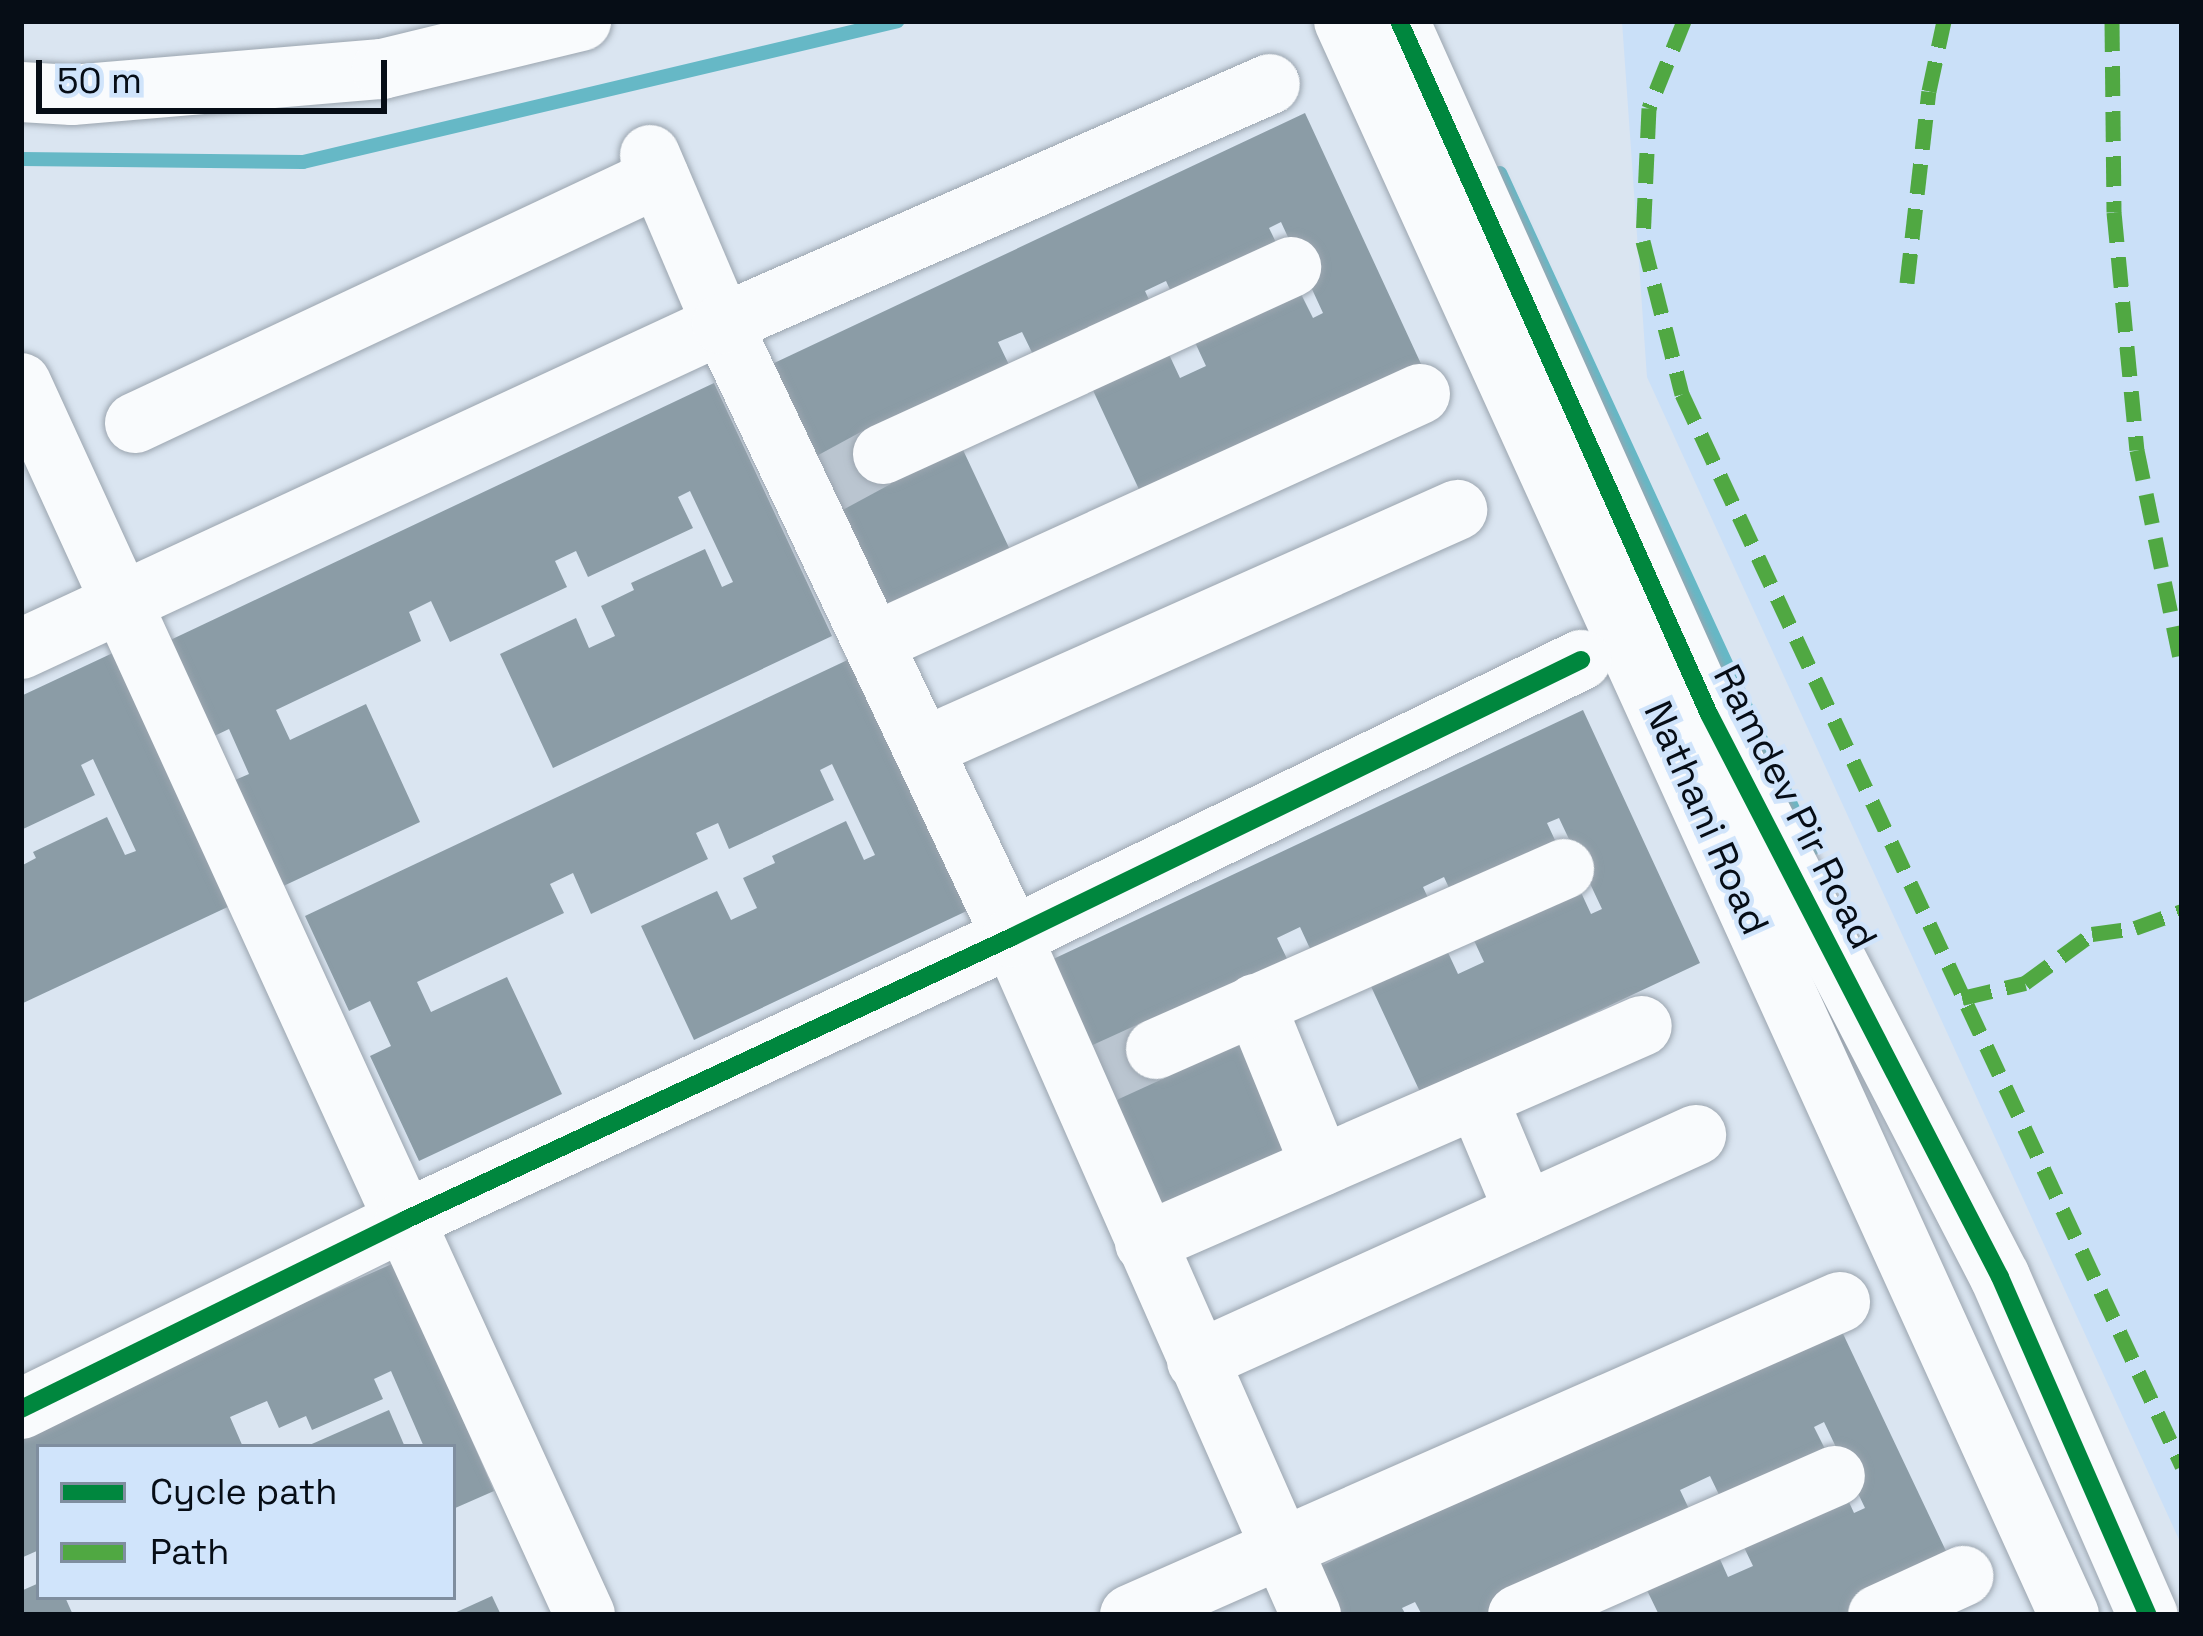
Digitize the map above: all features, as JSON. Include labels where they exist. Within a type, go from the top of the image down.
[{"type":"street","points":[[21,92],[72,95],[382,69],[581,21]]},
{"type":"street","name":"Nathani Road","points":[[1344,21],[2069,1615]]},
{"type":"street","name":"Ramdev Pir Road","points":[[1400,21],[1624,639],[1708,714],[1980,1238],[2148,1615]]},
{"type":"street","points":[[21,649],[722,324],[1270,84]]},
{"type":"street","points":[[135,423],[655,166],[722,324],[813,491],[873,643],[1086,1082],[1145,1243],[1311,1615]]},
{"type":"street","points":[[883,454],[1291,267]]},
{"type":"street","points":[[21,383],[585,1615]]},
{"type":"street","points":[[873,643],[1420,394]]},
{"type":"street","points":[[923,748],[1457,510]]},
{"type":"street","points":[[21,1409],[405,1220],[1012,937],[1624,639]]},
{"type":"street","points":[[1156,1049],[1564,869]]},
{"type":"street","points":[[1255,1004],[1321,1166]]},
{"type":"street","points":[[1145,1243],[1642,1026]]},
{"type":"street","points":[[1477,1098],[1525,1212]]},
{"type":"street","points":[[1197,1361],[1696,1135]]},
{"type":"street","points":[[1910,1272],[1980,1238]]},
{"type":"street","points":[[1130,1615],[1840,1302]]},
{"type":"street","points":[[1519,1615],[1835,1476]]},
{"type":"street","points":[[1878,1615],[1963,1576]]},
{"type":"shaded area","points":[[1622,21],[2182,21],[2182,1546],[1647,377]]},
{"type":"building","points":[[1305,113],[1422,366],[1143,498],[1090,384],[1166,348],[1180,378],[1206,366],[1192,336],[1294,280],[1313,318],[1323,313],[1281,222],[1269,228],[1283,257],[1178,307],[1166,281],[1145,291],[1157,317],[1041,371],[1022,332],[998,342],[1012,371],[956,435],[1011,552],[868,619],[840,504],[819,459],[798,469],[753,373]]},
{"type":"building","points":[[714,383],[832,636],[553,768],[500,654],[576,618],[589,648],[615,636],[601,606],[634,590],[631,583],[705,549],[722,587],[733,582],[690,491],[678,497],[693,528],[588,577],[576,551],[555,561],[567,587],[450,642],[431,601],[409,612],[421,641],[276,710],[290,740],[366,704],[420,822],[277,889],[228,783],[249,774],[229,729],[208,739],[164,643]]},
{"type":"building","points":[[117,651],[234,904],[21,1004],[21,866],[36,858],[33,852],[107,817],[125,855],[136,851],[93,759],[81,765],[95,795],[21,830],[21,696]]},
{"type":"building","points":[[856,656],[973,908],[694,1040],[641,926],[717,891],[731,920],[757,908],[743,878],[775,863],[772,856],[846,821],[864,860],[875,855],[832,764],[820,770],[834,800],[729,849],[718,823],[696,833],[708,859],[591,914],[573,873],[550,884],[564,913],[417,982],[431,1012],[507,977],[562,1094],[419,1161],[370,1056],[391,1046],[370,1001],[349,1011],[305,916]]},
{"type":"building","points":[[1583,710],[1700,963],[1421,1094],[1368,980],[1444,944],[1458,974],[1484,962],[1470,932],[1573,875],[1591,914],[1602,909],[1559,818],[1547,823],[1561,853],[1456,903],[1444,877],[1423,887],[1435,913],[1319,968],[1300,927],[1277,938],[1291,967],[1234,1030],[1289,1148],[1146,1216],[1097,1110],[1118,1100],[1097,1055],[1076,1065],[1032,969]]},
{"type":"building","points":[[394,1263],[494,1491],[456,1508],[456,1444],[423,1444],[391,1371],[374,1379],[383,1399],[312,1430],[306,1416],[279,1428],[267,1401],[230,1417],[242,1444],[36,1444],[36,1551],[21,1558],[21,1429]]},
{"type":"building","points":[[1836,1319],[1955,1570],[1860,1615],[1659,1615],[1642,1580],[1714,1546],[1728,1577],[1753,1566],[1740,1539],[1838,1478],[1854,1513],[1865,1508],[1824,1422],[1814,1427],[1827,1453],[1723,1503],[1710,1476],[1680,1490],[1690,1511],[1594,1556],[1591,1549],[1561,1564],[1494,1615],[1422,1615],[1415,1602],[1402,1608],[1406,1615],[1341,1615],[1319,1567]]},
{"type":"building","points":[[389,1410],[404,1444],[312,1444]]},
{"type":"building","points":[[36,1584],[36,1600],[66,1600],[73,1615],[21,1615],[21,1591]]},
{"type":"building","points":[[492,1596],[501,1615],[450,1615]]},
{"type":"waterway","points":[[21,159],[303,162],[898,21]]},
{"type":"waterway","points":[[1500,173],[1812,850]]},
{"type":"tunnel","points":[[824,486],[883,454]]},
{"type":"tunnel","points":[[1097,1076],[1156,1049]]},
{"type":"marked path","points":[[1684,21],[1649,108],[1643,241],[1682,394],[2182,1466]]},
{"type":"marked path","points":[[1907,283],[1929,91],[1944,21]]},
{"type":"marked path","points":[[2112,21],[2114,212],[2137,450],[2182,667]]},
{"type":"marked path","points":[[1962,998],[2025,983],[2092,934],[2135,928],[2182,911]]},
{"type":"cycle path","points":[[1399,21],[1709,714],[2000,1277],[2148,1615]]},
{"type":"cycle path","points":[[21,1409],[405,1220],[1012,937],[1581,660]]}]
